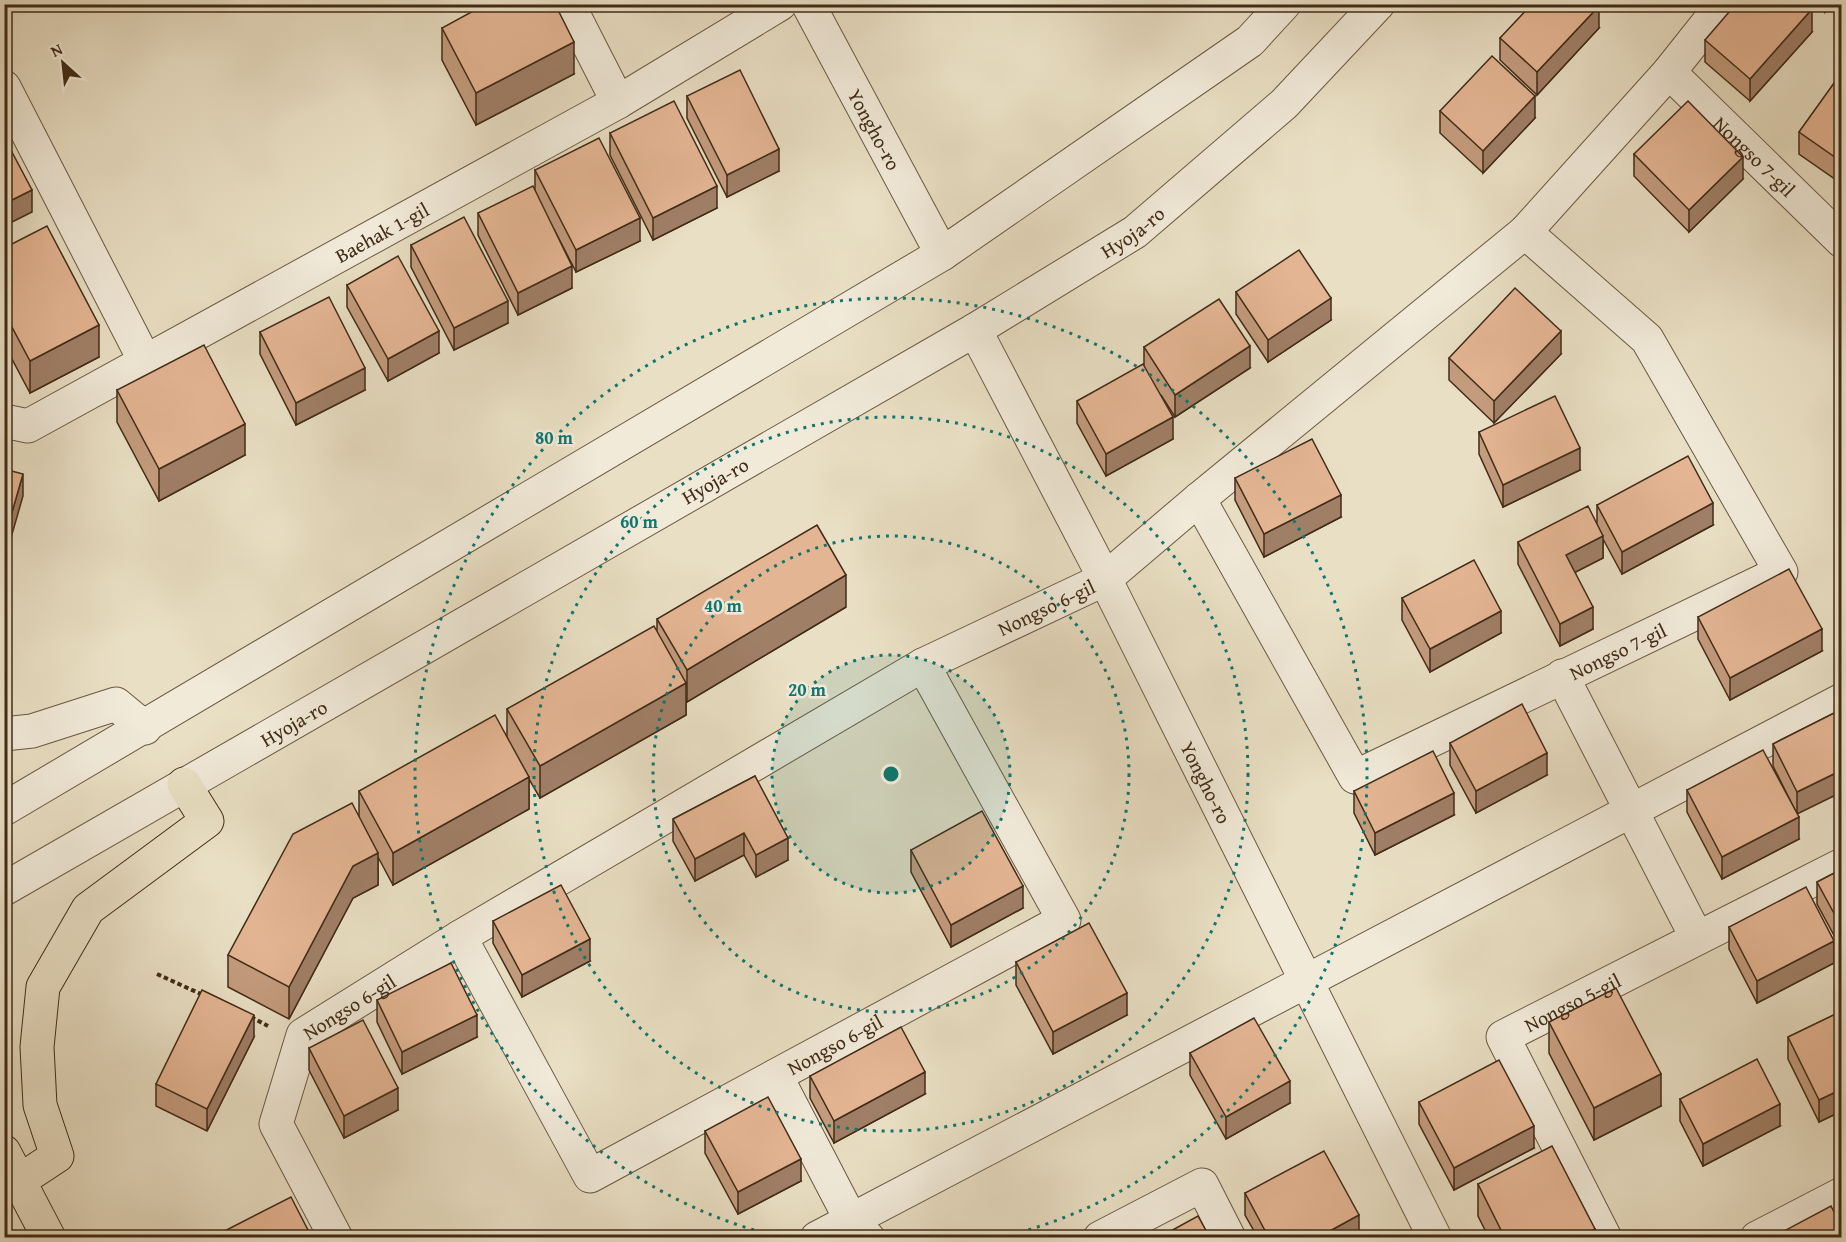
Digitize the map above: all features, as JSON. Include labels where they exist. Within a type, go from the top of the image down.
[{"type":"main road","points":[[19,1181],[57,1156],[40,1104],[37,1047],[43,987],[88,909],[207,821],[184,784]]},
{"type":"main road","points":[[4,1152],[49,1238]]},
{"type":"street","points":[[568,4],[618,102]]},
{"type":"street","name":"Baehak 1-gil","points":[[4,421],[28,426],[618,102],[780,4]]},
{"type":"street","name":"Yongho-ro","points":[[808,4],[942,254]]},
{"type":"street","points":[[4,809],[145,728],[942,254],[1250,41],[1284,4]]},
{"type":"street","name":"Hyoja-ro","points":[[4,889],[975,330],[1135,232],[1284,104],[1378,4]]},
{"type":"street","points":[[1105,579],[1199,499],[1525,232],[1669,72],[1723,4]]},
{"type":"street","name":"Nongso 7-gil","points":[[1669,72],[1842,241]]},
{"type":"street","points":[[4,87],[145,362]]},
{"type":"street","name":"Nongso 7-gil","points":[[1199,499],[1355,777],[1781,572],[1647,339],[1525,232]]},
{"type":"street","name":"Yongho-ro","points":[[975,330],[1105,579],[1435,1238]]},
{"type":"street","name":"Nongso 6-gil","points":[[336,1238],[276,1124],[303,1035],[460,937],[922,665],[1105,579]]},
{"type":"street","name":"Nongso 6-gil","points":[[460,937],[590,1176],[1064,920],[922,665]]},
{"type":"street","points":[[1562,676],[1697,938]]},
{"type":"street","points":[[817,1238],[860,1228],[1306,979],[1842,700]]},
{"type":"street","points":[[4,734],[32,731],[116,704],[145,728]]},
{"type":"street","name":"Nongso 5-gil","points":[[1605,1238],[1503,1036],[1842,865]]},
{"type":"street","points":[[776,1076],[860,1228]]},
{"type":"street","points":[[1100,1238],[1202,1185],[1228,1238]]},
{"type":"street","points":[[1757,1238],[1842,1194]]},
{"type":"path","points":[[158,974],[209,998]]},
{"type":"path","points":[[240,1012],[302,1041]]},
{"type":"building","points":[[486,4],[555,4],[574,42],[476,93],[442,28]]},
{"type":"building","points":[[1532,4],[1598,4],[1599,6],[1537,72],[1500,38]]},
{"type":"building","points":[[1736,4],[1806,4],[1812,9],[1750,79],[1705,40]]},
{"type":"building","points":[[1492,56],[1535,96],[1483,151],[1440,111]]},
{"type":"building","points":[[740,70],[779,149],[727,175],[687,96]]},
{"type":"building","points":[[1842,72],[1842,162],[1799,132]]},
{"type":"building","points":[[674,101],[717,186],[653,218],[610,133]]},
{"type":"building","points":[[1688,101],[1743,157],[1689,210],[1634,154]]},
{"type":"building","points":[[4,137],[32,190],[4,204]]},
{"type":"building","points":[[599,138],[640,218],[576,250],[535,170]]},
{"type":"building","points":[[533,186],[572,266],[518,293],[478,213]]},
{"type":"building","points":[[464,217],[508,301],[454,328],[411,245]]},
{"type":"building","points":[[47,226],[99,325],[30,361],[4,312],[4,248]]},
{"type":"building","points":[[1299,250],[1331,298],[1268,340],[1236,292]]},
{"type":"building","points":[[398,256],[439,331],[388,359],[347,285]]},
{"type":"building","points":[[1515,288],[1561,331],[1494,401],[1449,358]]},
{"type":"building","points":[[329,297],[365,368],[296,403],[260,332]]},
{"type":"building","points":[[1219,299],[1250,346],[1175,395],[1144,347]]},
{"type":"building","points":[[204,345],[245,424],[159,469],[117,390]]},
{"type":"building","points":[[1143,364],[1173,417],[1106,454],[1077,401]]},
{"type":"building","points":[[1555,396],[1580,448],[1503,485],[1479,432]]},
{"type":"building","points":[[1312,439],[1341,495],[1264,534],[1235,478]]},
{"type":"building","points":[[1688,456],[1713,503],[1622,552],[1597,505]]},
{"type":"building","points":[[4,469],[23,474],[4,540]]},
{"type":"building","points":[[1588,506],[1603,536],[1566,555],[1593,607],[1560,624],[1518,542]]},
{"type":"building","points":[[817,525],[846,575],[687,670],[657,619]]},
{"type":"building","points":[[1474,560],[1501,611],[1430,649],[1402,598]]},
{"type":"building","points":[[1789,569],[1822,629],[1730,678],[1698,617]]},
{"type":"building","points":[[654,626],[686,683],[540,766],[507,709]]},
{"type":"building","points":[[1522,704],[1547,753],[1476,791],[1450,743]]},
{"type":"building","points":[[1842,709],[1842,770],[1797,792],[1773,744]]},
{"type":"building","points":[[495,715],[529,777],[393,853],[359,791]]},
{"type":"building","points":[[1763,750],[1799,817],[1722,857],[1687,790]]},
{"type":"building","points":[[1433,751],[1454,793],[1375,833],[1354,791]]},
{"type":"building","points":[[755,776],[788,838],[756,855],[744,833],[695,859],[673,819]]},
{"type":"building","points":[[352,803],[378,853],[353,866],[289,987],[228,955],[293,834]]},
{"type":"building","points":[[982,811],[1023,886],[951,925],[911,850]]},
{"type":"building","points":[[1842,869],[1842,928],[1817,882]]},
{"type":"building","points":[[561,885],[590,939],[522,975],[493,921]]},
{"type":"building","points":[[1806,887],[1834,941],[1757,981],[1729,927]]},
{"type":"building","points":[[1089,923],[1127,993],[1053,1032],[1016,962]]},
{"type":"building","points":[[451,963],[477,1015],[402,1052],[377,1000]]},
{"type":"building","points":[[1616,988],[1661,1074],[1594,1108],[1549,1022]]},
{"type":"building","points":[[202,990],[254,1015],[207,1109],[156,1084]]},
{"type":"building","points":[[1842,1011],[1842,1089],[1819,1100],[1788,1037]]},
{"type":"building","points":[[1254,1018],[1290,1081],[1226,1117],[1190,1053]]},
{"type":"building","points":[[363,1020],[398,1088],[344,1116],[309,1048]]},
{"type":"building","points":[[901,1027],[925,1072],[834,1121],[810,1076]]},
{"type":"building","points":[[1757,1059],[1780,1104],[1703,1144],[1680,1099]]},
{"type":"building","points":[[1499,1060],[1534,1126],[1454,1168],[1419,1102]]},
{"type":"building","points":[[768,1097],[801,1159],[738,1192],[705,1131]]},
{"type":"building","points":[[1552,1146],[1595,1229],[1578,1238],[1505,1238],[1478,1184]]},
{"type":"building","points":[[1324,1151],[1359,1215],[1317,1238],[1269,1238],[1245,1193]]},
{"type":"building","points":[[291,1197],[310,1234],[303,1238],[211,1238]]},
{"type":"building","points":[[1831,1206],[1842,1228],[1842,1238],[1771,1238]]},
{"type":"building","points":[[1198,1216],[1210,1238],[1158,1238]]}]
